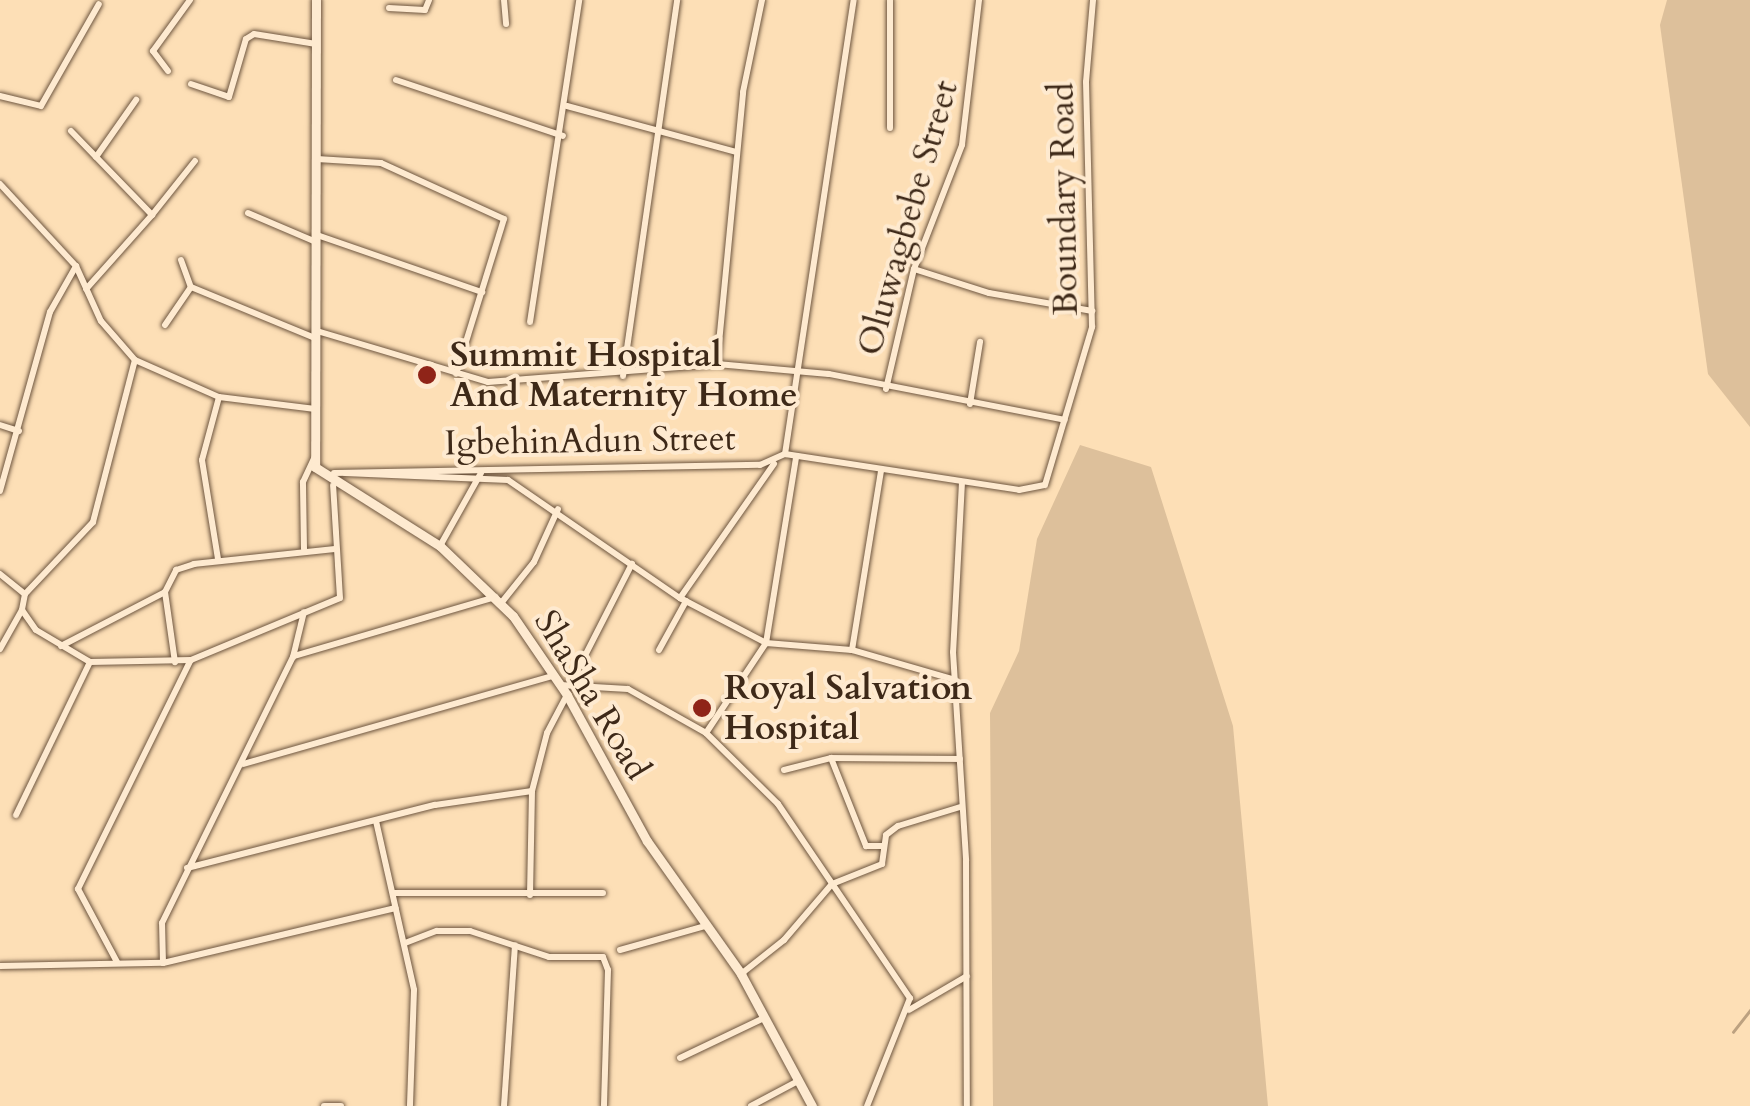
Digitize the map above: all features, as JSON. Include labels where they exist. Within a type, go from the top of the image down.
[{"type":"street","points":[[168,71],[152,52],[190,0]]},
{"type":"street","name":"ShaSha Road","points":[[316,0],[318,473],[334,479],[440,546],[499,600],[551,676],[566,684],[567,695],[647,841],[741,974],[812,1106]]},
{"type":"street","points":[[389,8],[424,10],[429,0]]},
{"type":"street","points":[[504,0],[506,24]]},
{"type":"street","points":[[530,322],[563,136],[580,0]]},
{"type":"street","points":[[623,376],[654,132],[677,0]]},
{"type":"street","points":[[717,364],[736,152],[762,0]]},
{"type":"street","name":"IgbehinAdun Street","points":[[334,479],[351,468],[395,472],[774,464],[786,454],[854,0]]},
{"type":"street","points":[[890,0],[890,128]]},
{"type":"street","name":"Oluwagbebe Street","points":[[886,389],[914,268],[962,145],[978,0]]},
{"type":"street","name":"Boundary Road","points":[[786,454],[881,470],[933,472],[962,482],[1040,490],[1066,420],[1092,311],[1086,100],[1094,0]]},
{"type":"street","points":[[0,96],[41,106],[98,4]]},
{"type":"street","points":[[190,84],[230,98],[246,39],[254,34],[316,44]]},
{"type":"street","points":[[396,80],[563,136]]},
{"type":"street","points":[[96,156],[136,100]]},
{"type":"street","points":[[567,106],[736,152]]},
{"type":"street","points":[[71,131],[152,215]]},
{"type":"street","points":[[317,158],[381,163],[500,214],[504,235],[456,374]]},
{"type":"street","points":[[86,289],[194,162]]},
{"type":"street","points":[[0,185],[76,266],[113,340],[135,360],[219,397],[315,409]]},
{"type":"street","points":[[248,213],[482,292]]},
{"type":"street","points":[[182,260],[191,286],[317,335],[488,382],[623,376],[717,364],[830,374],[886,389],[1066,420]]},
{"type":"street","points":[[0,491],[50,312],[76,266]]},
{"type":"street","points":[[914,268],[990,293],[1092,311]]},
{"type":"street","points":[[165,324],[191,286]]},
{"type":"street","points":[[970,404],[980,342]]},
{"type":"street","points":[[0,649],[22,610],[25,594],[92,522],[135,360]]},
{"type":"street","points":[[218,559],[202,460],[219,397]]},
{"type":"street","points":[[0,425],[19,430]]},
{"type":"street","points":[[304,549],[304,482],[316,455]]},
{"type":"street","points":[[706,733],[766,643],[796,457]]},
{"type":"street","points":[[659,650],[683,599],[774,464]]},
{"type":"street","points":[[440,546],[478,475],[489,469]]},
{"type":"street","points":[[852,650],[881,470]]},
{"type":"street","points":[[22,610],[36,630],[90,662],[190,660],[340,598],[334,549],[334,479],[395,472],[478,475],[508,480],[558,509],[683,599],[766,643],[852,650],[955,680]]},
{"type":"street","points":[[962,482],[955,680],[967,976],[967,1106]]},
{"type":"street","points":[[293,656],[499,600],[534,562],[558,509]]},
{"type":"street","points":[[175,662],[165,592],[176,570],[218,559],[334,549]]},
{"type":"street","points":[[632,564],[566,684],[628,689],[706,733],[778,804],[910,998],[867,1106]]},
{"type":"street","points":[[0,574],[25,594]]},
{"type":"street","points":[[61,646],[165,592]]},
{"type":"street","points":[[163,963],[162,923],[185,869],[242,764],[293,656],[304,612]]},
{"type":"street","points":[[118,962],[78,889],[190,660]]},
{"type":"street","points":[[16,814],[90,662]]},
{"type":"street","points":[[242,764],[551,676]]},
{"type":"street","points":[[530,895],[532,792],[548,733],[567,695]]},
{"type":"street","points":[[784,770],[832,758],[960,759]]},
{"type":"street","points":[[832,758],[866,846],[882,846]]},
{"type":"street","points":[[185,869],[376,820],[532,792]]},
{"type":"street","points":[[741,974],[784,940],[832,884],[882,864],[882,846],[898,826],[960,808]]},
{"type":"street","points":[[376,820],[414,990],[410,1106]]},
{"type":"street","points":[[392,893],[603,893]]},
{"type":"street","points":[[0,966],[163,963],[396,908]]},
{"type":"street","points":[[620,950],[705,926]]},
{"type":"street","points":[[405,943],[437,931],[470,931],[549,957],[598,956],[606,962],[604,1106]]},
{"type":"street","points":[[504,1106],[515,945]]},
{"type":"street","points":[[908,1010],[967,976]]},
{"type":"street","points":[[680,1058],[764,1018]]},
{"type":"street","points":[[750,1106],[798,1080]]},
{"type":"street","points":[[324,1106],[341,1106]]},
{"type":"shaded area","points":[[1667,0],[1750,0],[1750,427],[1708,374],[1660,25]]},
{"type":"shaded area","points":[[1080,445],[1151,467],[1233,726],[1268,1106],[993,1106],[990,713],[1019,651],[1037,539]]},
{"type":"waterway","points":[[1733,1032],[1750,1010]]},
{"type":"place","name":"Summit Hospital And Maternity Home","points":[[427,375]]},
{"type":"place","name":"Royal Salvation Hospital","points":[[702,708]]}]
